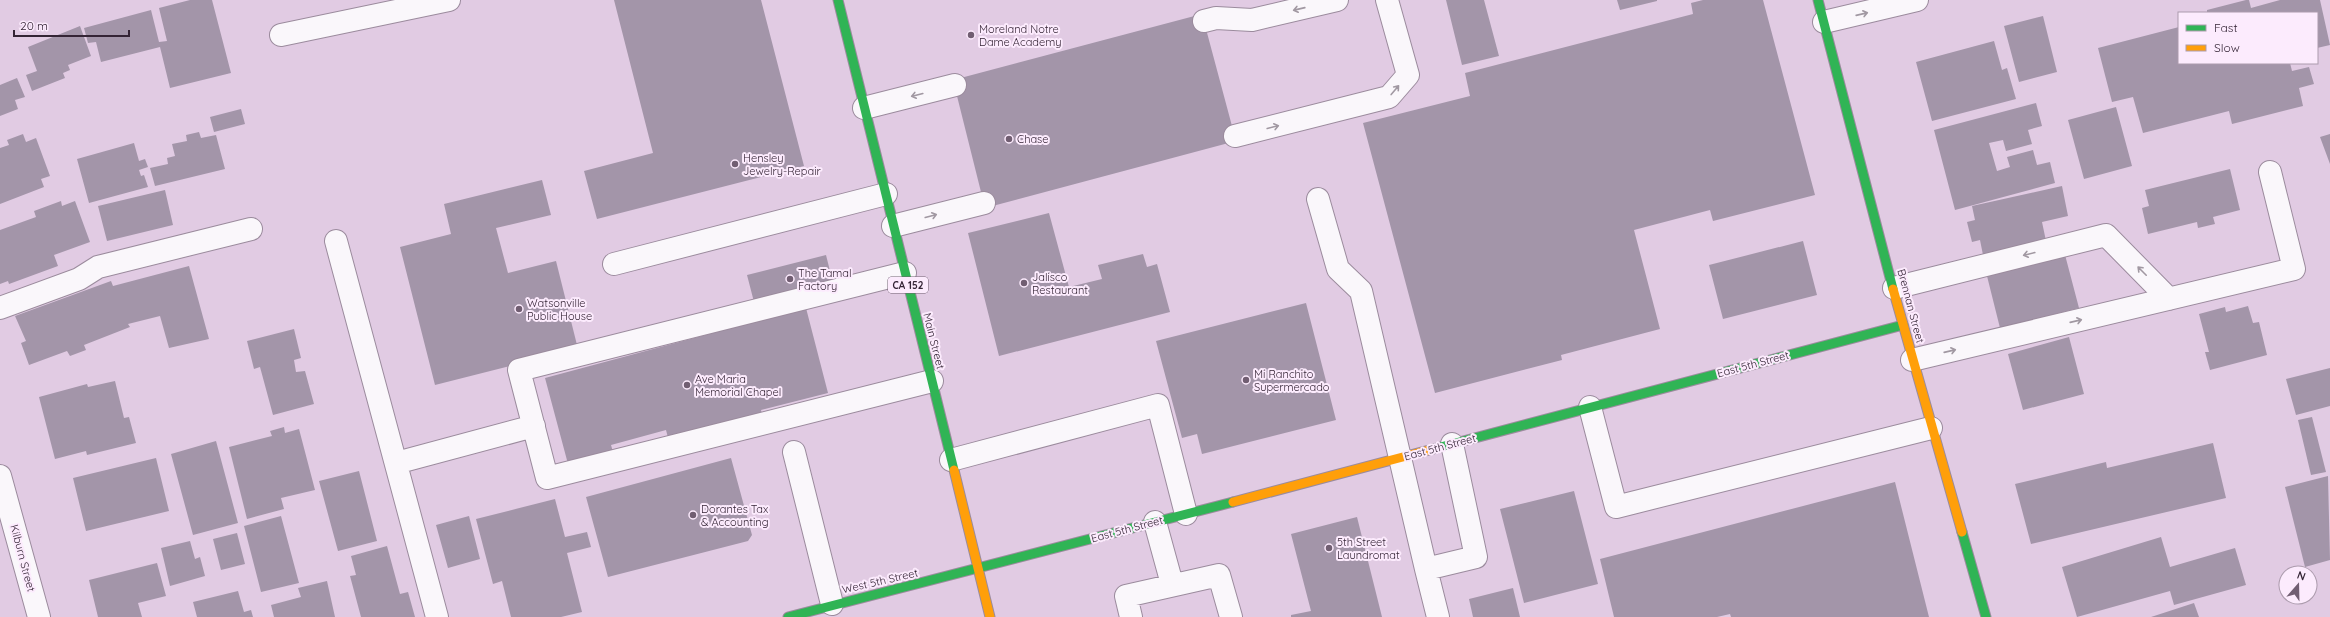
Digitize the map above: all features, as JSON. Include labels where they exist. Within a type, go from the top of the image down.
[{"type":"street","points":[[282,35],[449,0]]},
{"type":"street","name":"Main Street","points":[[838,0],[990,617]]},
{"type":"street","points":[[1204,21],[1216,18],[1252,20],[1337,0]]},
{"type":"street","points":[[1235,136],[1389,97],[1408,74],[1387,0]]},
{"type":"street","name":"Brennan Street","points":[[1818,0],[1912,360],[1986,617]]},
{"type":"street","points":[[1824,22],[1917,0]]},
{"type":"street","points":[[864,108],[955,85]]},
{"type":"street","points":[[1912,360],[2294,269],[2270,172]]},
{"type":"street","points":[[614,264],[886,194]]},
{"type":"street","points":[[1318,199],[1338,269],[1361,291],[1399,458],[1438,617]]},
{"type":"street","points":[[893,226],[984,202]]},
{"type":"street","points":[[0,308],[79,279],[98,267],[251,229]]},
{"type":"street","points":[[1894,288],[2106,236],[2169,299]]},
{"type":"street","points":[[336,241],[437,617]]},
{"type":"street","points":[[905,273],[520,370],[547,478],[932,381]]},
{"type":"street","name":"East 5th Street","points":[[977,569],[1903,325]]},
{"type":"street","points":[[951,460],[1158,405],[1186,514]]},
{"type":"street","points":[[1590,407],[1616,507],[1931,428]]},
{"type":"street","points":[[396,463],[534,426]]},
{"type":"street","points":[[1426,569],[1476,557],[1452,444]]},
{"type":"street","points":[[794,452],[832,604]]},
{"type":"street","name":"Kilburn Street","points":[[0,476],[38,617]]},
{"type":"street","points":[[1156,522],[1172,584]]},
{"type":"street","name":"West 5th Street","points":[[788,617],[832,604],[977,569]]},
{"type":"street","points":[[1131,617],[1126,596],[1172,584],[1219,575],[1231,617]]},
{"type":"building","points":[[190,0],[212,0],[231,73],[170,88],[160,47],[101,62],[96,42],[88,43],[84,28],[151,10],[159,42],[167,41],[159,8]]},
{"type":"building","points":[[614,0],[761,0],[804,166],[597,219],[584,171],[653,153]]},
{"type":"building","points":[[1446,0],[1484,0],[1499,56],[1462,65]]},
{"type":"building","points":[[1617,0],[1657,0],[1657,1],[1620,10]]},
{"type":"building","points":[[1703,0],[1763,0],[1815,195],[1713,221],[1710,210],[1634,230],[1660,329],[1561,355],[1562,360],[1435,393],[1363,123],[1470,96],[1465,73],[1693,14],[1691,3]]},
{"type":"building","points":[[2246,0],[2249,0],[2251,8],[2280,0],[2320,0],[2330,45],[2318,48],[2318,12],[2207,12],[2207,10]]},
{"type":"building","points":[[1202,14],[1236,141],[985,208],[953,80]]},
{"type":"building","points":[[2043,16],[2057,72],[2019,82],[2004,26]]},
{"type":"building","points":[[80,26],[91,56],[68,65],[70,70],[63,73],[65,78],[32,91],[26,75],[37,71],[28,47]]},
{"type":"building","points":[[2178,27],[2178,64],[2290,64],[2292,71],[2309,67],[2314,84],[2299,88],[2303,106],[2232,124],[2229,111],[2143,133],[2133,97],[2112,102],[2098,48]]},
{"type":"building","points":[[1994,41],[2002,70],[2007,68],[2016,99],[1932,121],[1916,62]]},
{"type":"building","points":[[17,78],[25,97],[15,100],[18,109],[0,116],[0,85]]},
{"type":"building","points":[[2036,103],[2042,126],[2028,130],[2032,144],[2006,151],[2003,140],[1989,143],[1997,171],[2010,167],[2007,157],[2033,150],[2037,165],[2050,162],[2055,183],[1955,210],[1934,130]]},
{"type":"building","points":[[2116,107],[2132,166],[2084,179],[2068,120]]},
{"type":"building","points":[[241,109],[245,124],[214,132],[210,117]]},
{"type":"building","points":[[199,132],[201,138],[216,135],[225,169],[155,186],[150,168],[168,164],[167,158],[175,156],[172,144],[187,141],[186,135]]},
{"type":"building","points":[[23,134],[26,142],[36,138],[50,176],[41,179],[44,187],[0,204],[0,148],[9,145],[7,140]]},
{"type":"building","points":[[2330,134],[2330,164],[2320,137]]},
{"type":"building","points":[[134,143],[139,161],[145,159],[148,167],[139,170],[141,176],[144,175],[148,187],[89,203],[77,159]]},
{"type":"building","points":[[2230,169],[2240,210],[2213,217],[2215,224],[2198,228],[2197,222],[2148,234],[2142,208],[2149,206],[2145,190]]},
{"type":"building","points":[[542,180],[551,215],[496,228],[508,273],[556,261],[578,349],[435,385],[400,247],[451,234],[444,204]]},
{"type":"building","points":[[2062,186],[2068,216],[2042,222],[2046,241],[1983,255],[1980,240],[1972,242],[1967,222],[1975,220],[1972,206]]},
{"type":"building","points":[[165,190],[173,225],[107,241],[98,206]]},
{"type":"building","points":[[61,201],[62,206],[75,201],[90,242],[54,255],[58,266],[9,284],[8,281],[0,284],[0,230],[36,217],[34,211]]},
{"type":"building","name":"Jalisco Restaurant","points":[[1049,213],[1069,287],[1102,279],[1098,265],[1143,254],[1147,267],[1157,264],[1170,312],[999,356],[968,233]]},
{"type":"building","points":[[1803,241],[1817,295],[1723,319],[1709,265]]},
{"type":"building","points":[[2064,251],[2079,308],[2000,328],[1986,272]]},
{"type":"building","name":"The Tamal Factory","points":[[826,255],[833,283],[754,302],[747,275]]},
{"type":"building","points":[[189,266],[209,339],[169,348],[160,316],[128,324],[130,327],[84,345],[86,350],[70,356],[67,351],[29,365],[21,343],[26,341],[15,316],[111,281],[113,286]]},
{"type":"building","name":"Mi Ranchito Supermercado","points":[[1306,303],[1336,420],[1202,454],[1197,434],[1182,438],[1156,341]]},
{"type":"building","points":[[2248,306],[2253,323],[2259,322],[2267,355],[2210,370],[2205,352],[2209,352],[2199,314],[2225,307],[2226,312]]},
{"type":"building","name":"Ave Maria Memorial Chapel","points":[[806,308],[828,393],[761,410],[767,432],[673,457],[666,430],[611,445],[613,452],[568,464],[545,378]]},
{"type":"building","points":[[294,329],[301,358],[294,360],[296,372],[305,371],[314,404],[273,415],[260,367],[254,369],[247,341]]},
{"type":"building","points":[[2069,337],[2084,394],[2023,410],[2008,354]]},
{"type":"building","points":[[2330,368],[2330,406],[2296,415],[2286,379]]},
{"type":"building","points":[[115,381],[124,418],[129,417],[136,443],[87,455],[86,451],[55,459],[39,397],[87,384],[88,387]]},
{"type":"building","points":[[2312,417],[2326,472],[2311,475],[2298,420]]},
{"type":"building","points":[[284,427],[285,433],[299,429],[315,490],[281,498],[284,509],[247,519],[229,447],[272,436],[270,431]]},
{"type":"building","points":[[216,441],[238,523],[193,535],[171,454]]},
{"type":"building","points":[[2213,443],[2226,498],[2031,544],[2015,484],[2106,462],[2107,468]]},
{"type":"building","points":[[156,458],[169,511],[86,531],[73,478]]},
{"type":"building","points":[[731,458],[752,535],[748,541],[608,577],[586,497]]},
{"type":"building","points":[[359,471],[377,541],[338,551],[319,481]]},
{"type":"building","points":[[2328,476],[2330,560],[2312,565],[2304,565],[2285,487]]},
{"type":"building","points":[[1895,482],[1929,617],[1731,617],[1730,614],[1717,617],[1614,617],[1600,559]]},
{"type":"building","points":[[1574,491],[1598,584],[1524,603],[1500,509]]},
{"type":"building","points":[[555,499],[565,537],[587,532],[591,547],[567,553],[582,612],[561,617],[511,617],[502,581],[493,584],[476,519]]},
{"type":"building","points":[[281,516],[299,583],[261,592],[244,526]]},
{"type":"building","points":[[469,516],[480,559],[448,568],[436,525]]},
{"type":"building","points":[[1357,517],[1382,617],[1291,617],[1291,615],[1311,611],[1291,534]]},
{"type":"building","points":[[237,533],[245,564],[221,570],[213,539]]},
{"type":"building","points":[[2161,537],[2170,567],[2235,548],[2246,585],[2174,605],[2170,591],[2077,617],[2062,567]]},
{"type":"building","points":[[190,541],[195,559],[200,557],[205,576],[170,586],[161,548]]},
{"type":"building","points":[[387,546],[400,594],[408,592],[415,617],[361,617],[350,576],[356,575],[351,556]]},
{"type":"building","points":[[157,563],[166,596],[138,603],[142,617],[98,617],[89,580]]},
{"type":"building","points":[[327,581],[335,617],[274,617],[271,605],[301,597],[298,588]]},
{"type":"building","points":[[1513,588],[1520,617],[1473,617],[1469,599]]},
{"type":"building","points":[[238,591],[244,612],[251,610],[253,617],[197,617],[193,602]]},
{"type":"building","points":[[2194,603],[2199,617],[2151,617]]},
{"type":"traffic: fast","points":[[838,0],[954,470]]},
{"type":"traffic: fast","points":[[1818,0],[1893,289]]},
{"type":"traffic: fast","points":[[1433,449],[1903,325]]},
{"type":"traffic: fast","points":[[788,617],[1233,502]]},
{"type":"traffic: fast","points":[[1962,532],[1986,617]]},
{"type":"traffic: slow","points":[[1893,289],[1962,532]]},
{"type":"traffic: slow","points":[[1233,502],[1433,449]]},
{"type":"traffic: slow","points":[[954,470],[990,617]]},
{"type":"place","name":"Moreland Notre Dame Academy","points":[[971,35]]},
{"type":"place","name":"Chase","points":[[1009,139]]},
{"type":"place","name":"Hensley Jewelry-Repair","points":[[735,164]]},
{"type":"place","name":"The Tamal Factory","points":[[790,279]]},
{"type":"place","name":"Jalisco Restaurant","points":[[1024,283]]},
{"type":"place","name":"Watsonville Public House","points":[[519,309]]},
{"type":"place","name":"Mi Ranchito Supermercado","points":[[1246,380]]},
{"type":"place","name":"Ave Maria Memorial Chapel","points":[[687,385]]},
{"type":"place","name":"Dorantes Tax & Accounting","points":[[693,515]]},
{"type":"place","name":"5th Street Laundromat","points":[[1329,548]]}]
